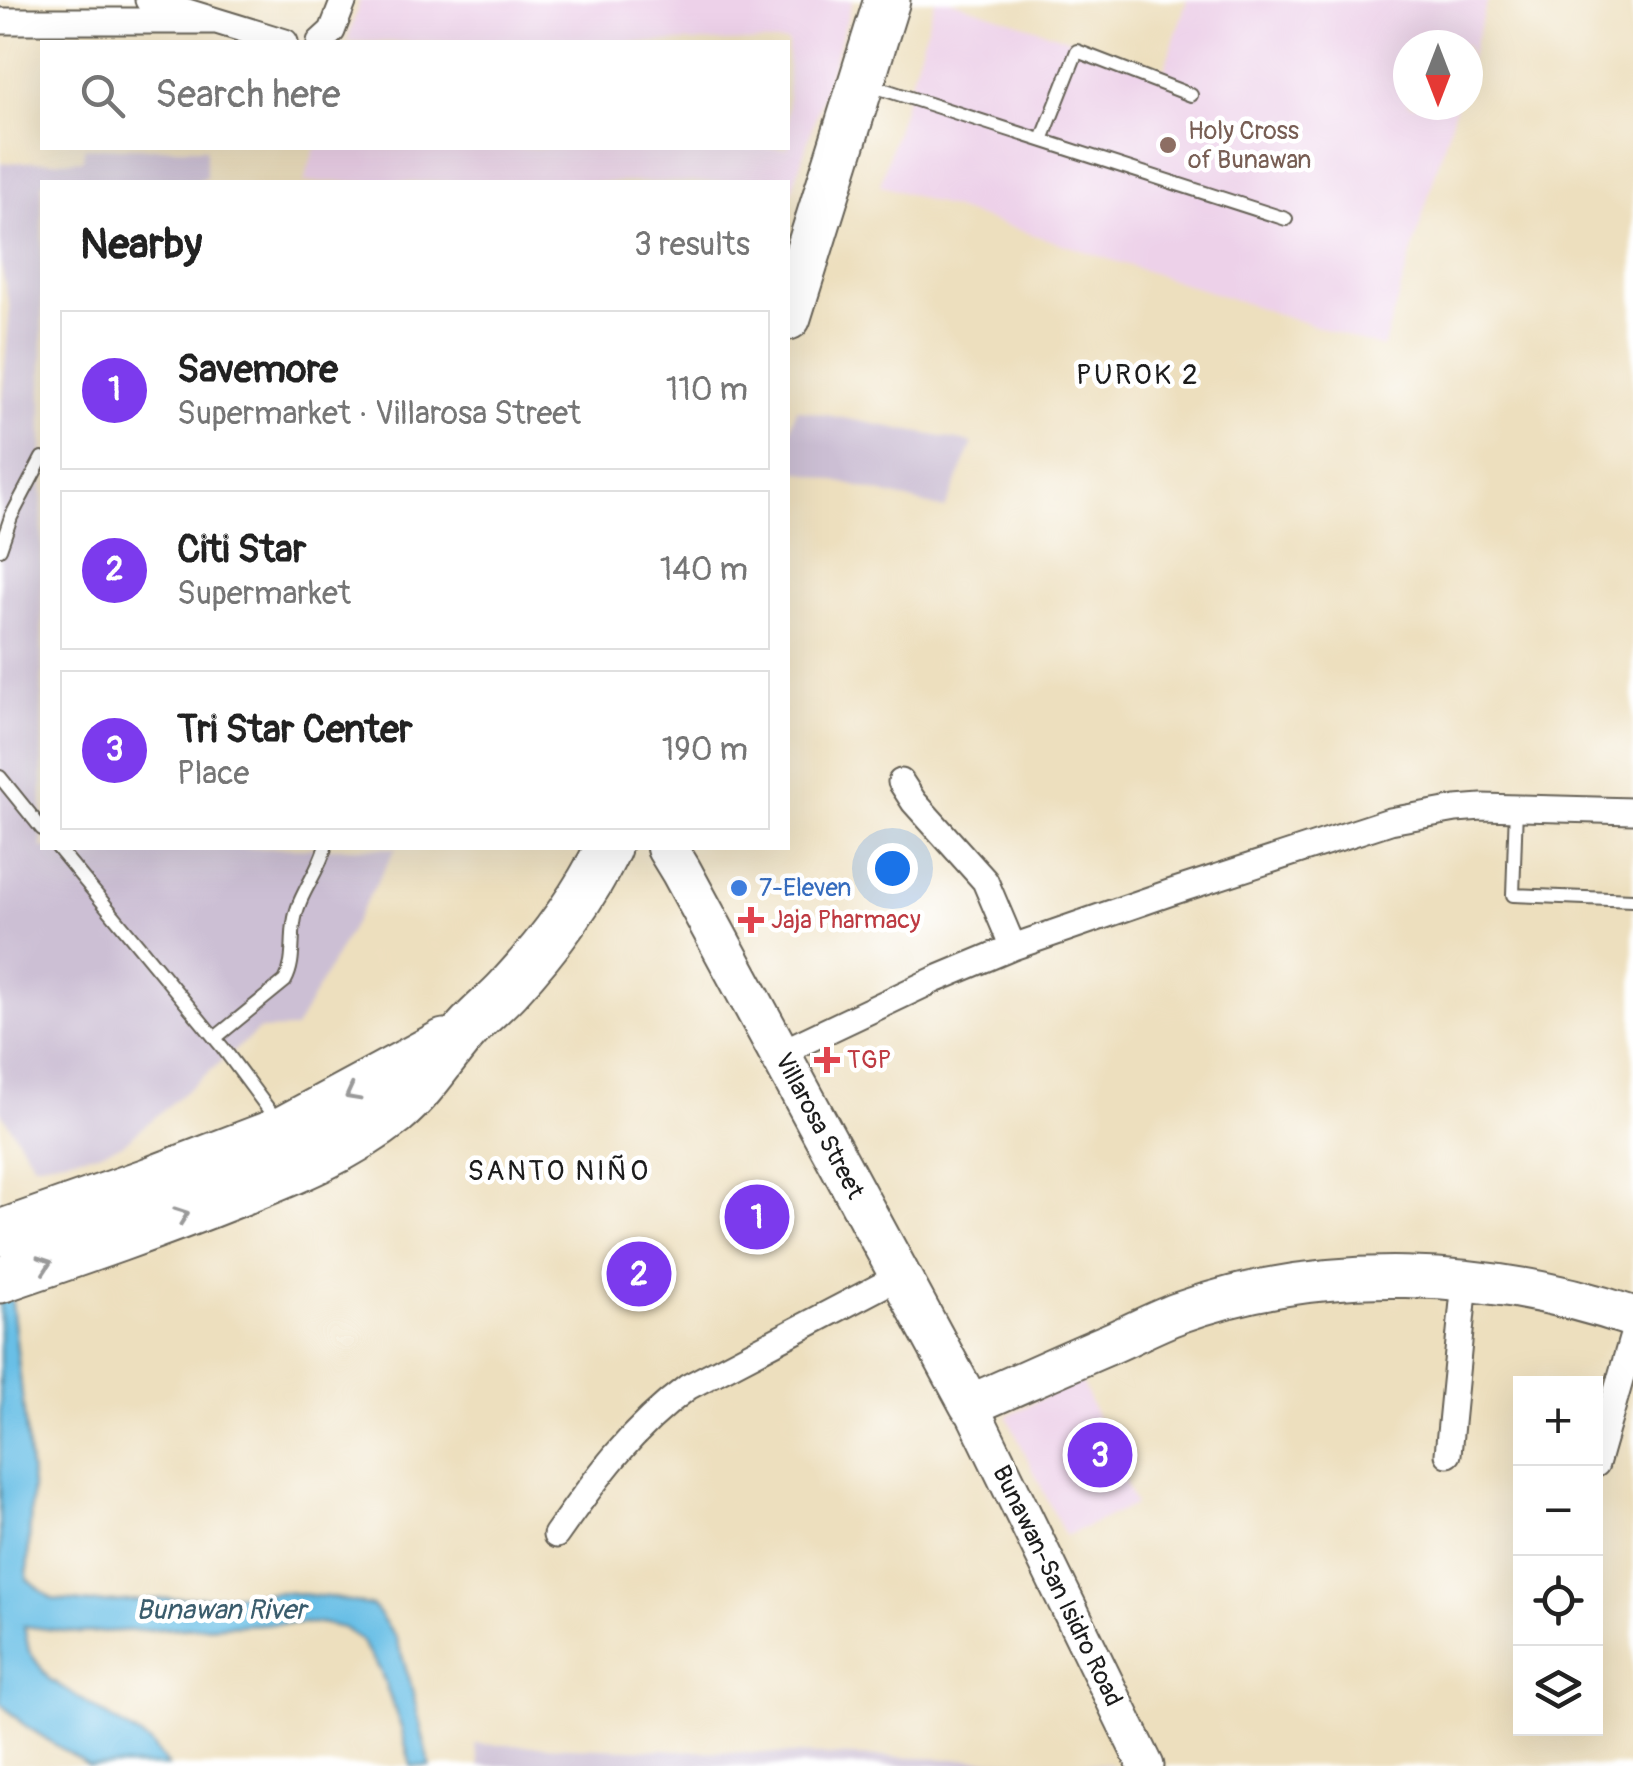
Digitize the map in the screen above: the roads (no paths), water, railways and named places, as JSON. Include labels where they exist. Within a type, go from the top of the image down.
[{"type":"highway","points":[[790,308],[807,234],[888,0]]},
{"type":"highway","points":[[0,1280],[210,1205],[293,1149],[376,1081],[468,1029],[558,931],[607,850]]},
{"type":"highway","points":[[0,1232],[71,1208],[293,1149]]},
{"type":"main road","name":"Villarosa Street","points":[[668,850],[970,1405]]},
{"type":"main road","points":[[970,1405],[1178,1314],[1293,1285],[1419,1277],[1465,1281],[1561,1296],[1633,1317]]},
{"type":"main road","name":"Bunawan-San Isidro Road","points":[[970,1405],[1146,1766]]},
{"type":"street","points":[[148,0],[279,40]]},
{"type":"street","points":[[322,40],[332,31],[344,0]]},
{"type":"street","points":[[0,21],[214,20]]},
{"type":"street","points":[[901,782],[984,881],[1013,947]]},
{"type":"street","points":[[780,1052],[1013,947],[1390,821],[1456,809],[1516,806],[1633,811]]},
{"type":"street","points":[[556,1535],[600,1472],[662,1406],[698,1381],[900,1276]]},
{"type":"street","points":[[1448,1454],[1465,1281]]},
{"type":"street","points":[[1603,1440],[1633,1335]]},
{"type":"lane","points":[[1042,140],[1077,51],[1191,95]]},
{"type":"lane","points":[[862,82],[1286,219]]},
{"type":"lane","points":[[0,549],[11,517],[40,462]]},
{"type":"lane","points":[[0,778],[40,827]]},
{"type":"lane","points":[[1516,806],[1513,896],[1633,900]]},
{"type":"lane","points":[[60,850],[215,1038],[293,1149]]},
{"type":"lane","points":[[215,1038],[285,981],[290,972],[294,920],[324,850]]},
{"type":"water","name":"Bunawan River","points":[[0,1249],[12,1303],[32,1486],[27,1579],[52,1599],[91,1603],[284,1592],[373,1606],[396,1637],[430,1766],[411,1766],[380,1670],[360,1639],[343,1628],[321,1623],[79,1633],[24,1626],[29,1651],[49,1679],[150,1743],[168,1766],[89,1766],[23,1724],[2,1705]]},
{"type":"place","name":"Holy Cross of Bunawan","points":[[1168,145]]},
{"type":"place","name":"7-Eleven","points":[[739,888]]},
{"type":"place","name":"Jaja Pharmacy","points":[[751,920]]},
{"type":"place","name":"TGP","points":[[827,1060]]},
{"type":"place","name":"Savemore","points":[[757,1217]]},
{"type":"place","name":"Citi Star","points":[[639,1274]]},
{"type":"place","name":"Tri Star Center","points":[[1100,1455]]},
{"type":"district","name":"PUROK 2","points":[[1138,375]]},
{"type":"district","name":"SANTO NIÑO","points":[[559,1171]]}]
